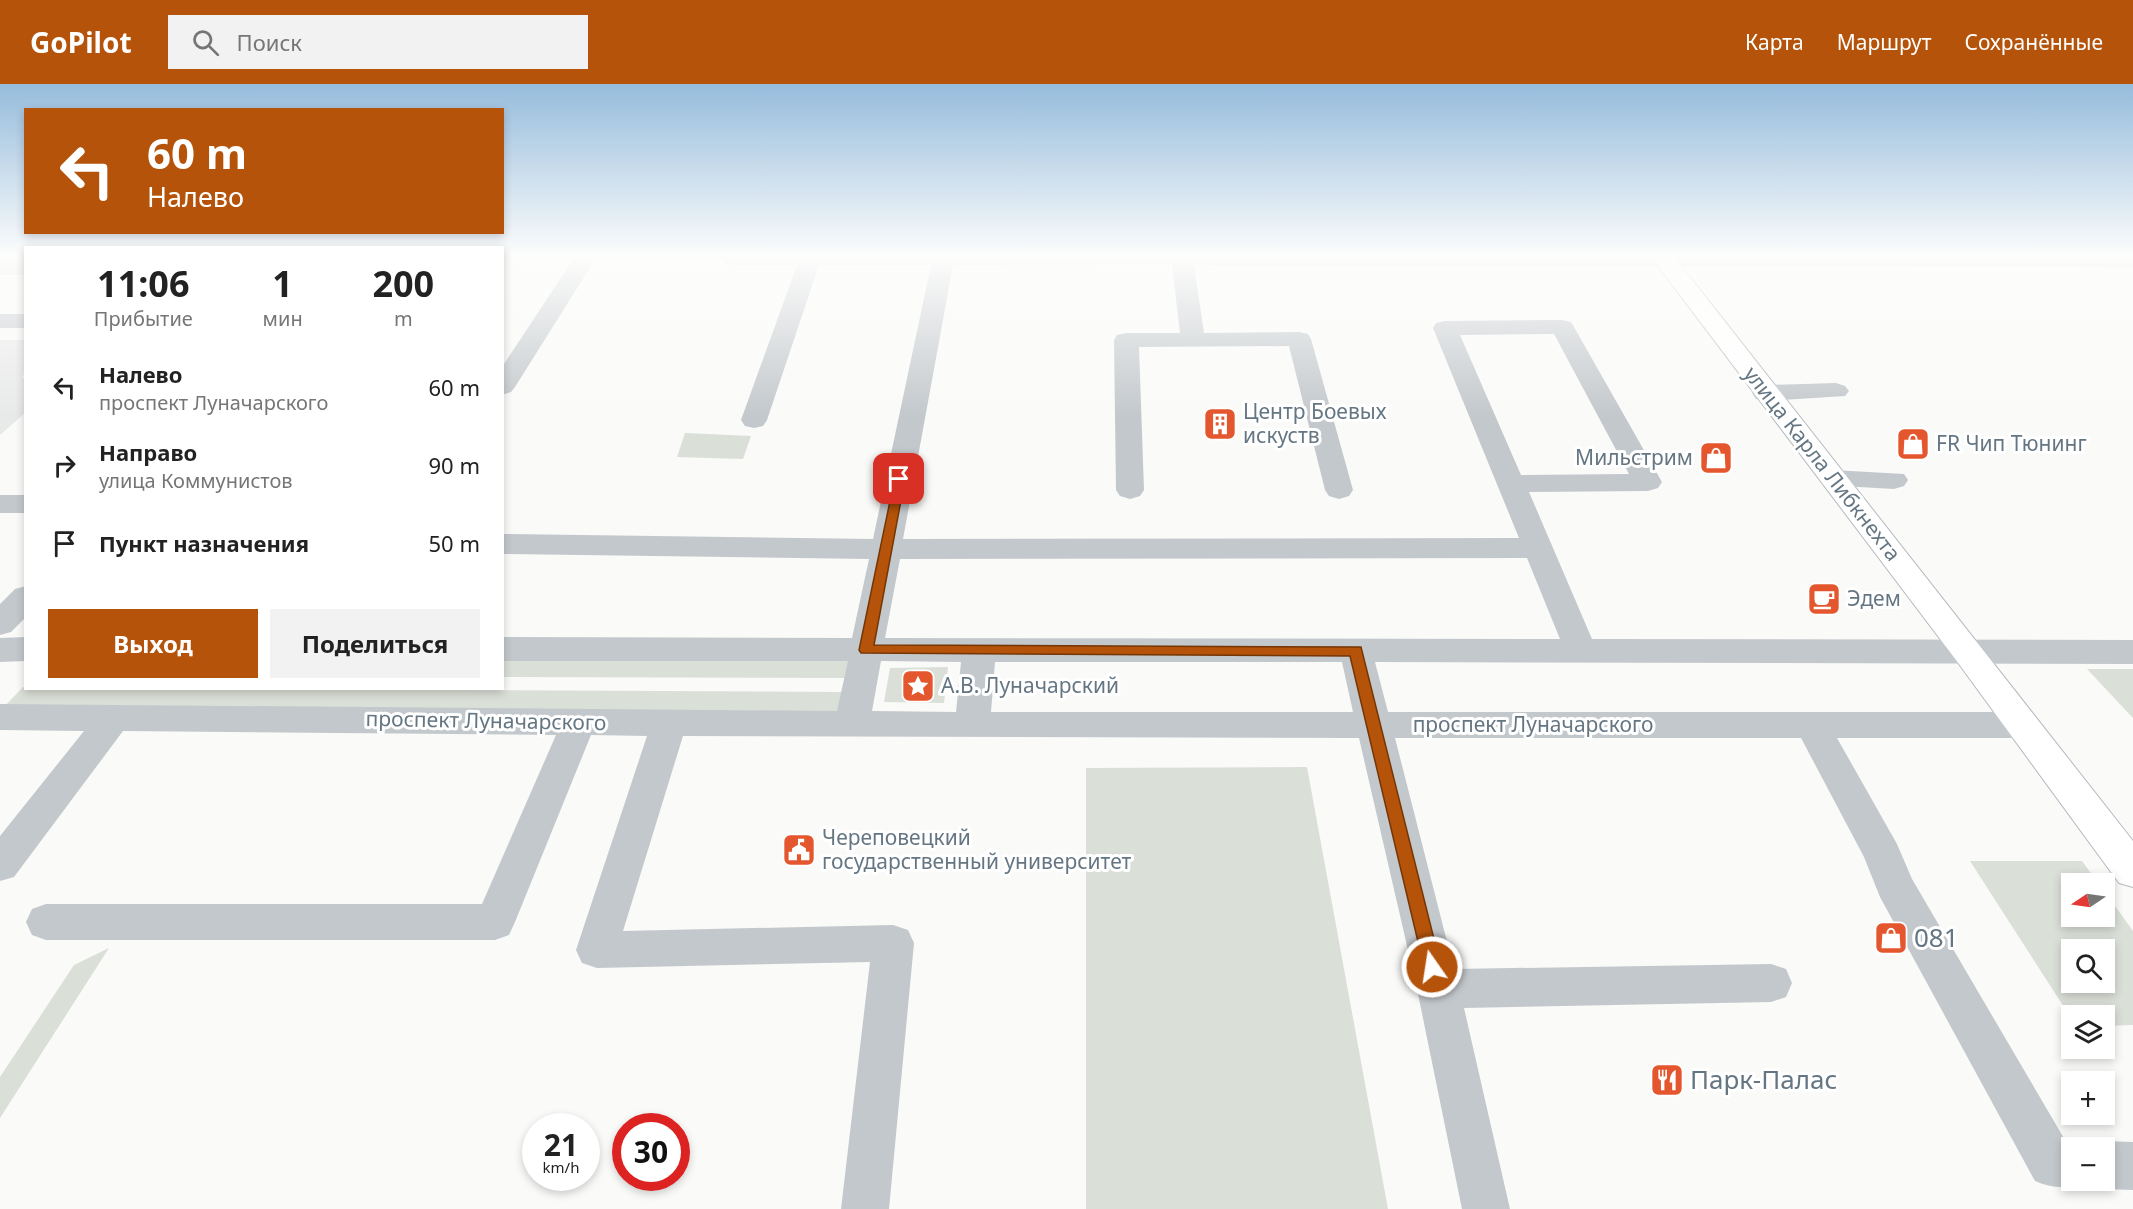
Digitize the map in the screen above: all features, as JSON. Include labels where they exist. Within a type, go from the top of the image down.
[{"type":"main road","name":"улица Карла Либкнехта","points":[[1702,310],[1968,652],[2133,871]]},
{"type":"street","points":[[504,384],[551,310]]},
{"type":"street","points":[[754,420],[792,310]]},
{"type":"street","points":[[852,724],[933,310]]},
{"type":"street","points":[[1189,310],[1193,340]]},
{"type":"street","points":[[0,321],[24,321]]},
{"type":"street","points":[[1511,484],[1648,482],[1562,327],[1445,328],[1581,651]]},
{"type":"street","points":[[1130,490],[1126,340],[1299,339],[1339,490]]},
{"type":"street","points":[[1765,393],[1836,392]]},
{"type":"street","points":[[1833,479],[1894,480]]},
{"type":"street","points":[[0,504],[24,504]]},
{"type":"street","points":[[504,544],[886,549],[1538,549]]},
{"type":"street","points":[[0,624],[24,599]]},
{"type":"street","points":[[0,650],[24,649]]},
{"type":"street","points":[[504,650],[2133,651]]},
{"type":"street","points":[[972,725],[979,650]]},
{"type":"street","points":[[1356,651],[1438,989],[1486,1209]]},
{"type":"street","name":"проспект Луначарского","points":[[0,717],[972,725],[2023,725]]},
{"type":"street","points":[[0,865],[114,718]]},
{"type":"street","points":[[46,922],[495,922],[579,722]]},
{"type":"street","points":[[669,723],[597,950],[893,943],[865,1209]]},
{"type":"street","points":[[1811,724],[1883,855],[1894,885],[2052,1164],[2061,1164]]},
{"type":"street","points":[[1438,989],[1772,983]]},
{"type":"street","points":[[2115,1165],[2133,1166]]},
{"type":"shaded area","points":[[0,340],[24,340],[22,378],[24,378],[24,414],[0,435]]},
{"type":"shaded area","points":[[685,433],[751,436],[743,459],[677,457]]},
{"type":"shaded area","points":[[504,660],[850,660],[848,678],[504,677]]},
{"type":"shaded area","points":[[948,667],[944,703],[884,702],[890,668]]},
{"type":"shaded area","points":[[2087,669],[2133,669],[2133,718]]},
{"type":"shaded area","points":[[23,687],[24,690],[844,692],[839,714],[5,706]]},
{"type":"shaded area","points":[[1307,767],[1388,1209],[1086,1209],[1086,768]]},
{"type":"shaded area","points":[[1970,861],[2082,861],[2091,873],[2061,873],[2061,927],[2115,927],[2115,906],[2133,931],[2133,1025],[2115,1026],[2115,1005],[2063,1005]]},
{"type":"shaded area","points":[[109,948],[0,1118],[0,1077],[74,965]]},
{"type":"place","name":"Центр Боевых искуств","points":[[1220,424]]},
{"type":"place","name":"FR Чип Тюнинг","points":[[1913,444]]},
{"type":"place","name":"Мильстрим","points":[[1716,458]]},
{"type":"place","name":"Эдем","points":[[1824,599]]},
{"type":"place","name":"А.В. Луначарский","points":[[918,686]]},
{"type":"place","name":"Череповецкий государственный университет","points":[[799,850]]},
{"type":"place","name":"081","points":[[1891,938]]},
{"type":"place","name":"Парк-Палас","points":[[1667,1080]]},
{"type":"route","points":[[899,479],[866,650],[1356,651],[1432,967]]}]
